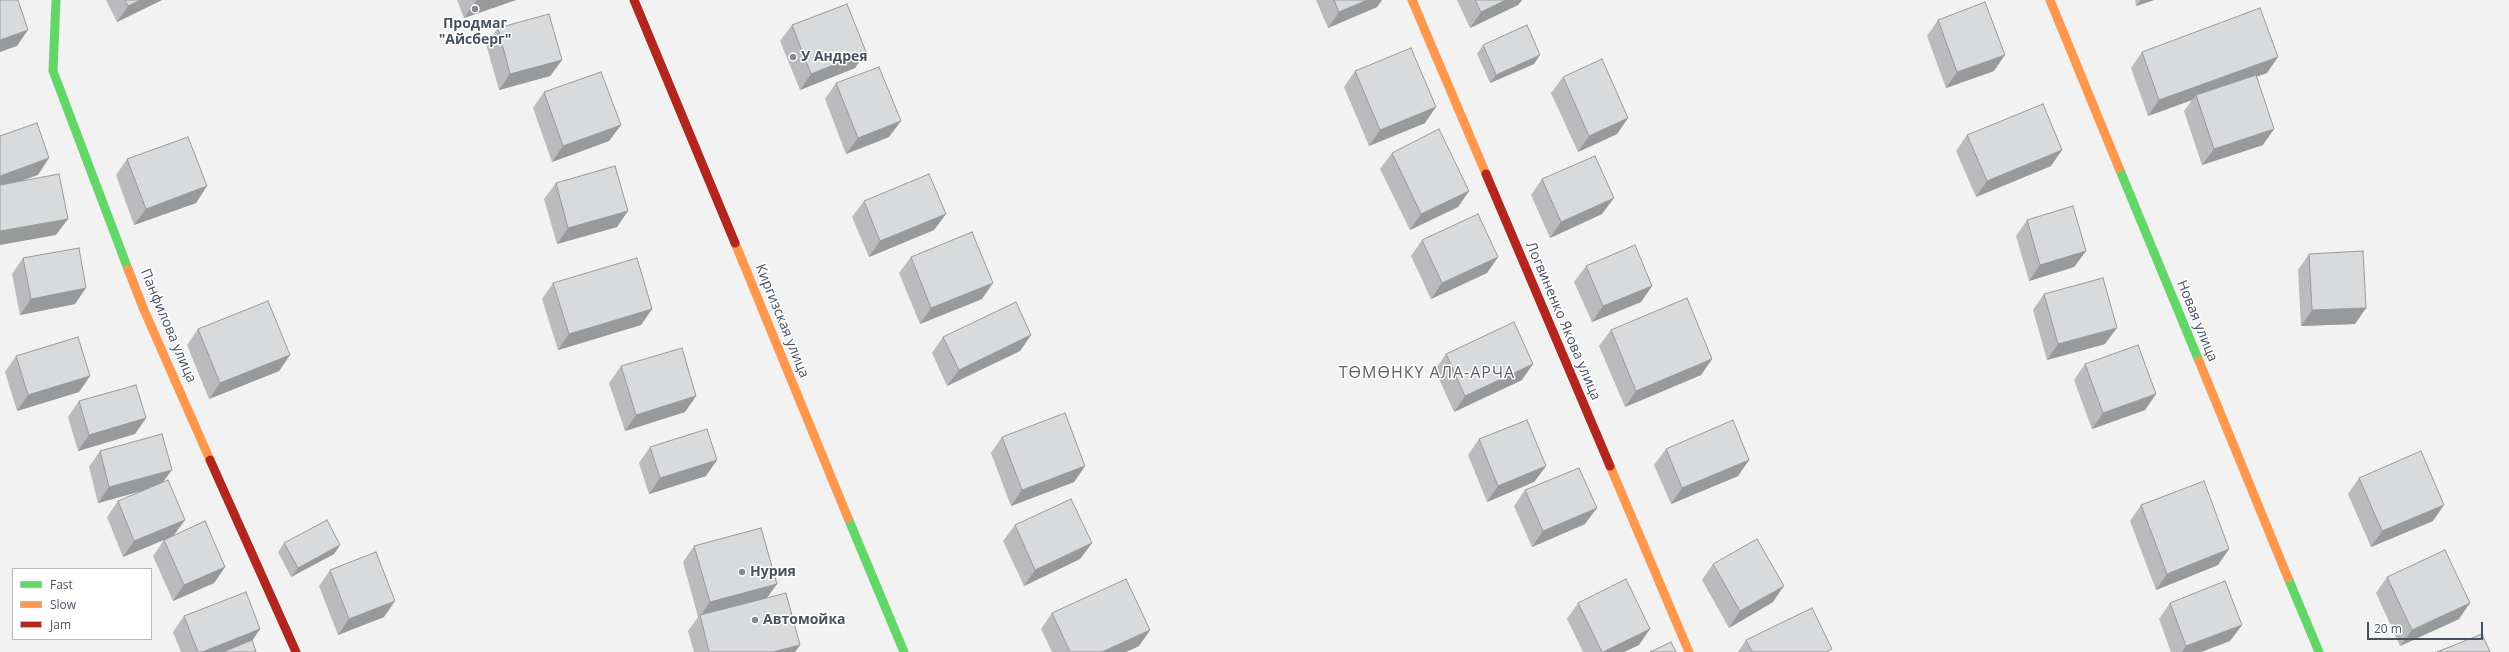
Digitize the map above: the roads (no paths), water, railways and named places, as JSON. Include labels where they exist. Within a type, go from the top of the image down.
[{"type":"street","name":"Панфилова улица","points":[[56,0],[53,71],[144,310],[296,652]]},
{"type":"street","name":"Киргизская улица","points":[[634,0],[904,652]]},
{"type":"street","name":"Логвиненко Якова улица","points":[[1412,0],[1688,652]]},
{"type":"street","name":"Новая улица","points":[[2050,0],[2319,652]]},
{"type":"place","name":"Продмаг \"Айсберг\"","points":[[475,9]]},
{"type":"place","name":"У Андрея","points":[[793,57]]},
{"type":"place","name":"Нурия","points":[[742,572]]},
{"type":"place","name":"Автомойка","points":[[755,620]]},
{"type":"district","name":"ТӨМӨНКҮ АЛА-АРЧА","points":[[1427,373]]}]
